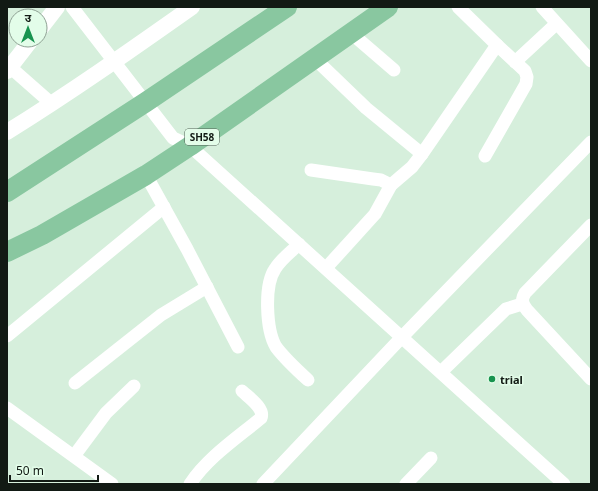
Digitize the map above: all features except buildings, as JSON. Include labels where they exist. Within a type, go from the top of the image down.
[{"type":"main road","points":[[7,192],[146,102],[287,7]]},
{"type":"main road","name":"SH58","points":[[7,252],[42,235],[146,175],[190,146],[388,7]]},
{"type":"street","points":[[48,19],[57,7]]},
{"type":"street","points":[[72,7],[173,138],[190,146],[442,372],[564,484]]},
{"type":"street","points":[[7,132],[115,62],[192,7]]},
{"type":"street","points":[[458,7],[525,71],[527,77],[526,84],[485,156]]},
{"type":"street","points":[[544,8],[556,24],[591,61]]},
{"type":"street","points":[[515,62],[556,24]]},
{"type":"street","points":[[351,33],[394,70]]},
{"type":"street","points":[[326,268],[375,214],[391,185],[412,167],[422,154],[497,45]]},
{"type":"street","points":[[25,48],[9,69],[52,104]]},
{"type":"street","points":[[314,58],[366,108],[422,154]]},
{"type":"street","points":[[263,484],[402,337],[591,142]]},
{"type":"street","points":[[311,170],[381,180],[391,185]]},
{"type":"street","points":[[146,175],[238,347]]},
{"type":"street","points":[[7,336],[164,207]]},
{"type":"street","points":[[591,225],[525,293],[522,299],[522,304],[526,310],[591,379]]},
{"type":"street","points":[[298,244],[275,269],[268,284],[270,332],[275,345],[282,355],[308,380]]},
{"type":"street","points":[[75,383],[161,315],[207,287]]},
{"type":"street","points":[[442,372],[506,309],[522,304]]},
{"type":"street","points":[[74,456],[106,412],[134,386]]},
{"type":"street","points":[[190,484],[212,460],[261,418],[261,410],[242,391]]},
{"type":"street","points":[[7,408],[112,484]]},
{"type":"street","points":[[406,484],[431,458]]},
{"type":"place","name":"trial","points":[[492,379]]}]
